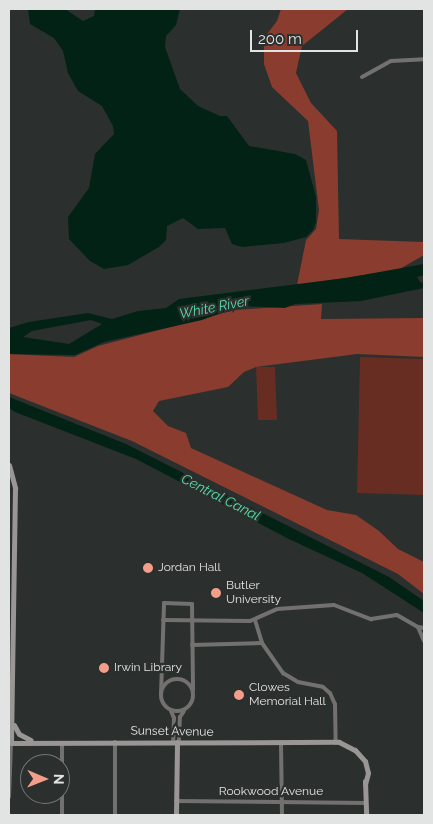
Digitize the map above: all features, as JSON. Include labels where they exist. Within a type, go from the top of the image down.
[{"type":"street","points":[[362,76],[391,61],[424,59]]},
{"type":"street","points":[[9,465],[15,481],[11,529],[13,719],[10,744],[9,797]]},
{"type":"street","points":[[176,742],[180,717],[193,700],[190,603],[164,603],[161,694],[174,718],[176,742],[176,815]]},
{"type":"street","points":[[163,620],[255,620],[265,612],[281,608],[334,605],[371,619],[396,615],[418,627],[424,628]]},
{"type":"street","points":[[255,620],[262,643],[286,676],[330,693],[335,704],[336,743],[353,751],[366,769],[366,815]]},
{"type":"street","points":[[418,627],[424,641]]},
{"type":"street","points":[[192,645],[262,643]]},
{"type":"street","points":[[161,694],[167,682],[177,678],[186,682],[192,690]]},
{"type":"street","points":[[169,709],[186,709]]},
{"type":"street","points":[[13,719],[19,734],[34,741]]},
{"type":"street","name":"Sunset Avenue","points":[[10,744],[34,741],[336,743]]},
{"type":"street","points":[[62,741],[62,815]]},
{"type":"street","points":[[115,742],[115,815]]},
{"type":"street","points":[[281,744],[282,815]]},
{"type":"street","name":"Rookwood Avenue","points":[[176,801],[366,803]]},
{"type":"shaded area","points":[[281,9],[348,9],[302,46],[296,73],[311,103],[337,131],[339,239],[424,242],[424,255],[398,270],[297,285],[306,240],[316,229],[319,210],[308,121],[272,87],[264,64],[264,38],[277,21]]},
{"type":"shaded area","points":[[322,304],[321,319],[424,318],[424,357],[357,354],[256,367],[244,372],[228,387],[159,401],[153,411],[168,426],[186,433],[191,448],[327,510],[356,515],[379,531],[398,549],[424,562],[424,594],[398,574],[132,441],[9,393],[9,354],[74,357],[98,346],[235,310]]},
{"type":"shaded area","points":[[360,357],[424,359],[424,495],[357,493]]},
{"type":"shaded area","points":[[256,367],[275,367],[277,420],[258,420]]},
{"type":"water","points":[[28,9],[65,9],[83,21],[94,16],[95,9],[180,9],[176,25],[166,36],[165,47],[180,89],[198,106],[220,116],[227,116],[249,146],[295,154],[306,160],[316,197],[316,222],[313,230],[306,237],[284,243],[242,247],[232,244],[225,228],[198,229],[183,218],[167,226],[166,240],[159,247],[128,265],[104,269],[90,261],[69,239],[68,217],[89,188],[95,154],[114,134],[113,126],[102,106],[78,91],[68,73],[63,51],[54,38],[30,24]]},
{"type":"water","name":"White River","points":[[424,264],[424,275],[417,277],[420,282],[424,283],[424,288],[361,301],[295,304],[285,308],[240,306],[202,320],[104,342],[75,355],[9,354],[9,328],[29,322],[88,313],[112,319],[138,311],[166,308],[179,299],[346,278]],"holes":[[[91,320],[102,324],[69,344],[23,337],[32,331]]]},
{"type":"water","name":"Central Canal","points":[[9,397],[126,444],[389,577],[424,601],[424,613],[362,573],[289,539],[136,459],[15,412],[9,408]]},
{"type":"place","name":"Jordan Hall","points":[[148,568]]},
{"type":"place","name":"Butler University","points":[[216,593]]},
{"type":"place","name":"Irwin Library","points":[[104,668]]},
{"type":"place","name":"Clowes Memorial Hall","points":[[239,695]]}]
